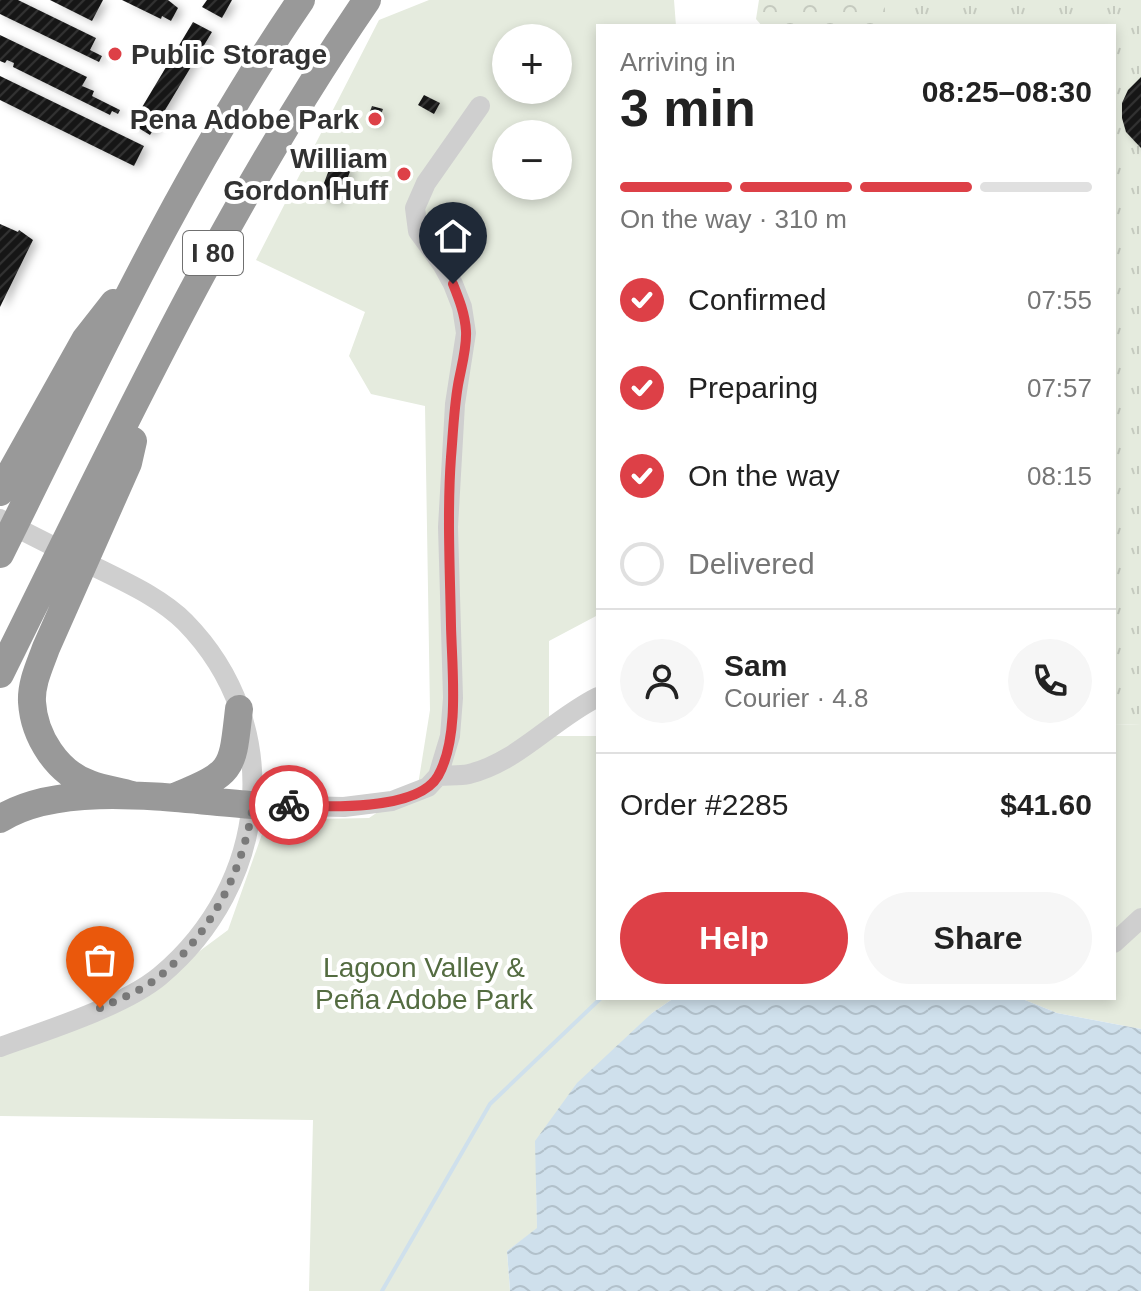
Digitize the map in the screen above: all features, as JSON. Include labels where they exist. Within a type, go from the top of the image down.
[{"type":"highway","name":"I 80","points":[[0,554],[149,259],[217,135],[301,0]]},
{"type":"highway","name":"I 80","points":[[0,674],[200,277],[258,173],[367,0]]},
{"type":"highway","points":[[0,492],[85,340],[149,259]]},
{"type":"highway","points":[[132,795],[88,784],[66,770],[49,751],[37,729],[32,701],[35,679],[46,648],[128,463],[150,375]]},
{"type":"highway","points":[[173,798],[215,780],[231,763],[239,709]]},
{"type":"highway","points":[[0,819],[35,803],[64,797],[132,795],[253,805]]},
{"type":"street","points":[[253,805],[344,807],[392,801],[428,787],[438,776],[450,736],[453,698],[449,513],[455,404],[466,333],[462,307],[453,284],[418,231],[415,208],[426,183],[480,106]]},
{"type":"street","points":[[0,519],[119,579],[162,604],[184,622],[215,662],[239,709],[252,766],[253,805],[248,840],[234,880],[207,925],[160,976],[126,996],[47,1031],[0,1047]]},
{"type":"street","points":[[438,776],[468,775],[503,761],[581,705],[596,698]]},
{"type":"street","points":[[1116,941],[1141,918]]},
{"type":"green space","name":"Lagoon Valley & Peña Adobe Park","points":[[429,0],[674,0],[676,24],[596,24],[596,616],[549,641],[549,736],[596,736],[596,1000],[671,1000],[652,1013],[536,1141],[537,1229],[507,1251],[510,1291],[309,1291],[313,1120],[0,1116],[0,1050],[120,1010],[228,930],[267,820],[369,818],[418,785],[430,710],[425,406],[371,394],[349,356],[365,312],[256,260],[379,20]]},
{"type":"green space","points":[[759,0],[885,0],[885,24],[760,24],[756,19]]},
{"type":"green space","points":[[885,0],[1141,0],[1141,724],[1116,725],[1116,24],[884,24]]},
{"type":"green space","points":[[1141,724],[1141,1029],[1057,1013],[1025,1000],[1116,1000],[1116,725]]},
{"type":"water","points":[[671,1000],[1025,1000],[1057,1013],[1141,1029],[1141,1291],[510,1291],[507,1251],[537,1228],[535,1141],[577,1083],[652,1013]]},
{"type":"building","points":[[0,0],[18,0],[96,38],[90,50],[102,56],[99,62],[0,14]]},
{"type":"building","points":[[50,0],[103,0],[92,21]]},
{"type":"building","points":[[122,0],[168,0],[178,8],[171,21]]},
{"type":"building","points":[[207,0],[232,0],[222,18],[202,7]]},
{"type":"building","points":[[193,22],[212,32],[150,135],[132,124]]},
{"type":"building","points":[[0,35],[87,77],[82,86],[94,91],[92,96],[120,110],[118,114],[112,111],[110,115],[13,67],[14,63],[0,61]]},
{"type":"building","points":[[0,76],[144,146],[134,166],[0,100]]},
{"type":"building","points":[[1141,77],[1141,148],[1126,132],[1122,103],[1128,90]]},
{"type":"building","points":[[424,95],[440,103],[434,114],[418,105]]},
{"type":"building","points":[[372,106],[383,109],[377,126],[366,122]]},
{"type":"building","points":[[332,162],[351,169],[338,203],[319,196]]},
{"type":"building","points":[[0,224],[19,230],[33,240],[0,307]]},
{"type":"waterway","points":[[382,1291],[490,1104],[599,1000]]},
{"type":"way so far","points":[[100,1008],[160,976],[207,925],[234,880],[248,840],[253,805],[289,805]]},
{"type":"place","name":"Public Storage","points":[[115,54]]},
{"type":"place","name":"Pena Adobe Park","points":[[375,119]]},
{"type":"place","name":"William Gordon Huff","points":[[404,174]]},
{"type":"route","points":[[289,805],[344,807],[392,801],[428,787],[438,776],[450,736],[453,698],[448,527],[455,404],[466,333],[462,307],[453,284]]}]
